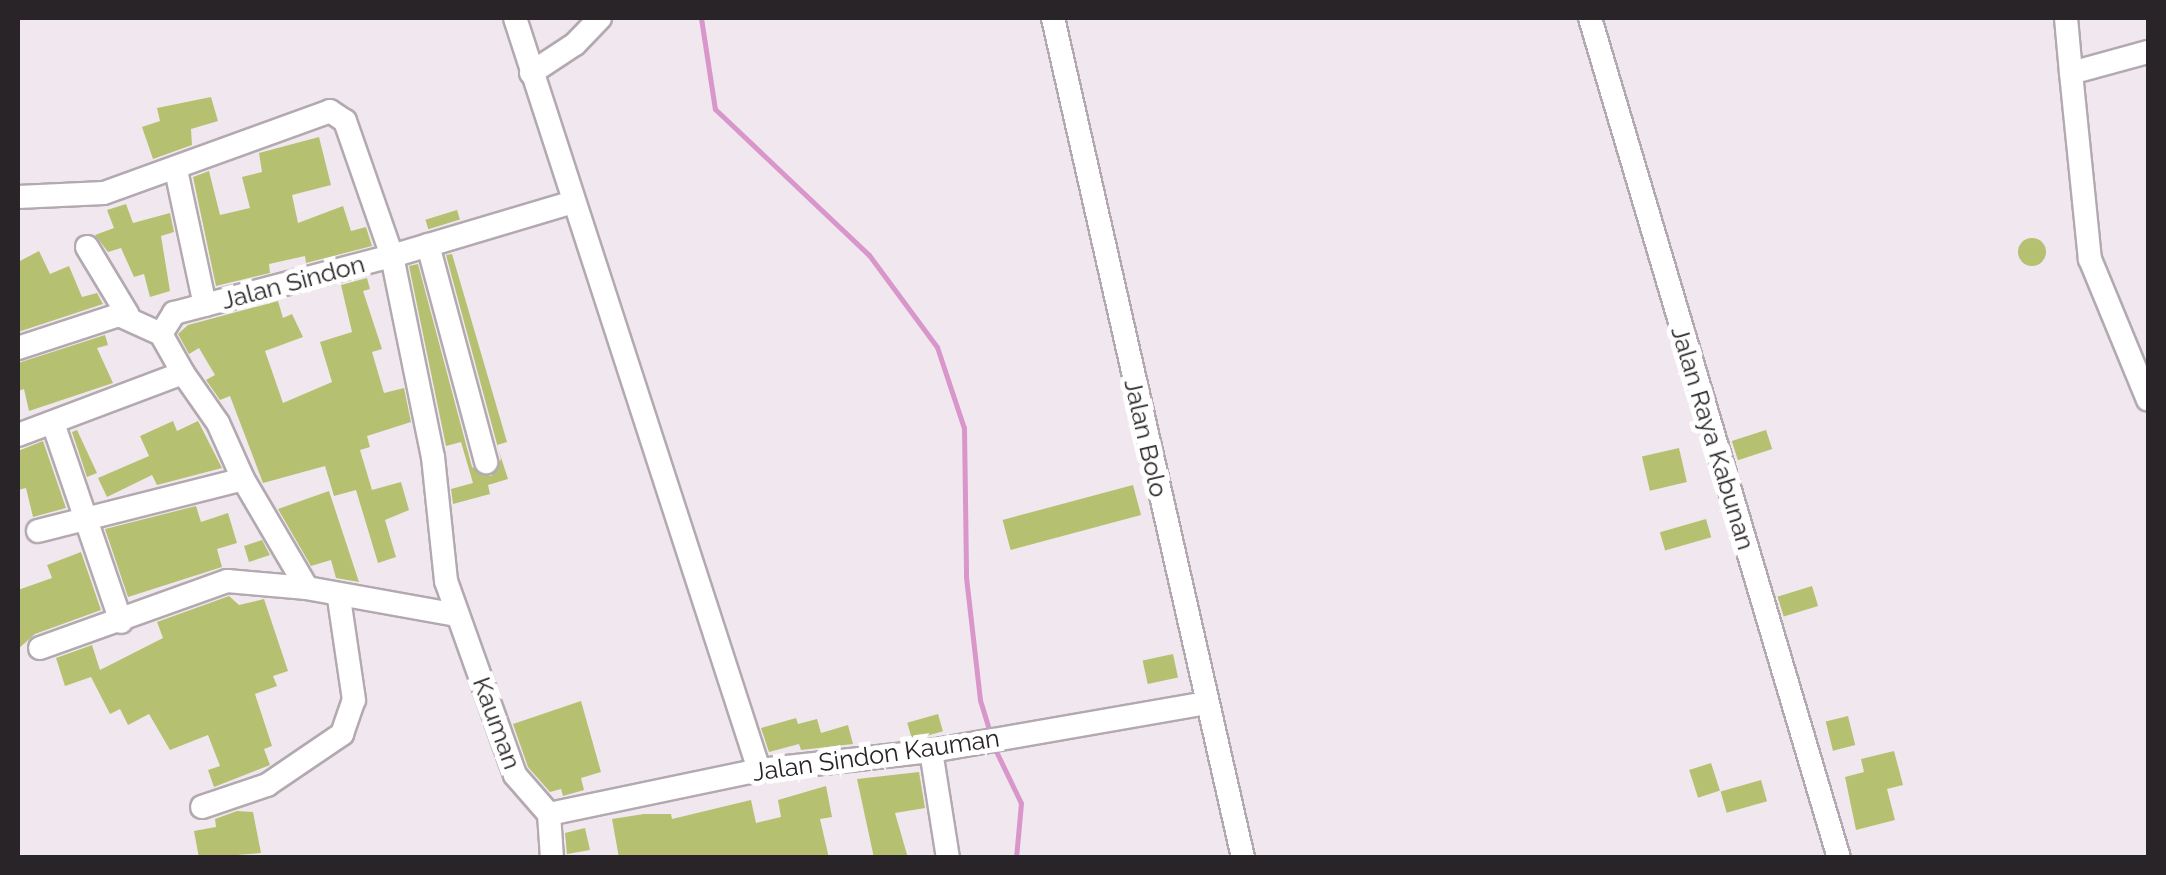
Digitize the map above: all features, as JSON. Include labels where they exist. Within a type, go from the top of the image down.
[{"type":"street","points":[[515,18],[570,203],[759,770]]},
{"type":"street","points":[[530,73],[575,44],[600,18]]},
{"type":"street","name":"Jalan Bolo","points":[[1053,18],[1243,858]]},
{"type":"street","name":"Jalan Raya Kabunan","points":[[1590,18],[1839,858]]},
{"type":"street","points":[[2066,18],[2090,259],[2148,400]]},
{"type":"street","points":[[2071,73],[2148,52]]},
{"type":"street","points":[[18,197],[87,196],[176,170],[337,111],[392,256],[570,203]]},
{"type":"street","points":[[176,170],[205,305]]},
{"type":"street","points":[[428,245],[486,462]]},
{"type":"street","points":[[87,247],[128,315],[161,334],[218,422],[243,478],[307,588]]},
{"type":"street","name":"Jalan Sindon","points":[[161,334],[168,317],[392,256],[433,456],[446,581]]},
{"type":"street","points":[[18,348],[128,315]]},
{"type":"street","points":[[18,435],[54,426],[184,373]]},
{"type":"street","points":[[54,426],[121,622]]},
{"type":"street","points":[[38,531],[243,478]]},
{"type":"street","points":[[40,648],[227,581],[307,588],[339,598],[414,604],[457,615]]},
{"type":"street","points":[[414,604],[446,581]]},
{"type":"street","name":"Kauman","points":[[446,581],[514,775],[549,814]]},
{"type":"street","points":[[202,806],[268,784],[342,734],[354,700],[339,598]]},
{"type":"street","name":"Jalan Sindon Kauman","points":[[549,814],[759,770],[931,750],[1206,703]]},
{"type":"street","points":[[931,750],[948,858]]},
{"type":"street","points":[[549,814],[552,858]]},
{"type":"building","points":[[211,97],[218,121],[191,129],[192,145],[153,159],[142,127],[160,121],[157,108]]},
{"type":"building","points":[[319,137],[331,185],[292,195],[298,223],[343,206],[351,231],[366,227],[372,246],[306,263],[305,256],[269,264],[270,273],[216,286],[193,177],[209,171],[220,215],[250,208],[242,177],[262,172],[259,153]]},
{"type":"building","points":[[126,204],[133,223],[170,213],[174,232],[161,236],[170,291],[150,297],[144,274],[134,277],[121,248],[108,252],[95,235],[114,228],[107,210]]},
{"type":"building","points":[[457,210],[460,220],[428,229],[425,220]]},
{"type":"building","points":[[2032,238],[2042,242],[2046,252],[2042,262],[2032,266],[2022,262],[2018,252],[2022,242]]},
{"type":"building","points":[[39,251],[50,274],[69,266],[82,297],[97,293],[103,304],[18,332],[18,262]]},
{"type":"building","points":[[452,254],[507,442],[497,445],[446,255]]},
{"type":"building","points":[[418,264],[472,467],[491,476],[501,459],[498,449],[508,479],[488,485],[490,494],[453,504],[451,489],[473,483],[461,442],[446,446],[409,266]]},
{"type":"building","points":[[367,278],[370,289],[363,291],[382,349],[372,352],[384,393],[404,388],[411,422],[367,436],[370,447],[360,450],[372,490],[401,482],[409,510],[385,520],[396,557],[378,563],[356,490],[334,496],[325,466],[263,483],[230,396],[220,400],[206,380],[215,375],[199,348],[189,354],[178,334],[188,325],[278,301],[283,318],[292,314],[303,337],[265,351],[283,403],[332,382],[320,342],[352,332],[341,285]]},
{"type":"building","points":[[105,335],[108,345],[97,348],[113,383],[29,411],[24,389],[18,391],[18,363]]},
{"type":"building","points":[[173,421],[177,431],[198,421],[222,468],[157,485],[152,475],[107,497],[98,478],[149,456],[140,436]]},
{"type":"building","points":[[77,430],[97,473],[87,477],[72,432]]},
{"type":"building","points":[[1766,430],[1772,449],[1738,460],[1732,441]]},
{"type":"building","points":[[43,441],[66,508],[33,517],[26,488],[18,490],[18,451]]},
{"type":"building","points":[[1679,448],[1687,482],[1650,491],[1642,457]]},
{"type":"building","points":[[1133,485],[1141,515],[1011,550],[1003,520]]},
{"type":"building","points":[[329,491],[359,582],[336,578],[331,560],[311,566],[278,509]]},
{"type":"building","points":[[196,506],[201,522],[228,513],[237,543],[217,549],[222,567],[128,597],[105,529]]},
{"type":"building","points":[[1706,519],[1711,537],[1665,550],[1660,532]]},
{"type":"building","points":[[262,540],[270,555],[249,562],[244,546]]},
{"type":"building","points":[[81,552],[101,610],[35,634],[18,649],[18,590],[52,578],[47,565]]},
{"type":"building","points":[[1812,586],[1818,606],[1784,617],[1778,597]]},
{"type":"building","points":[[229,596],[239,605],[264,599],[288,671],[273,676],[277,686],[255,694],[272,746],[264,749],[270,765],[214,787],[208,770],[220,766],[208,735],[170,750],[149,714],[128,725],[120,709],[110,714],[91,677],[65,686],[56,658],[92,645],[100,670],[163,638],[157,622]]},
{"type":"building","points":[[1173,654],[1178,677],[1148,684],[1143,660]]},
{"type":"building","points":[[581,701],[601,772],[581,778],[584,790],[563,796],[561,789],[550,792],[528,767],[513,724]]},
{"type":"building","points":[[938,714],[943,731],[912,740],[907,723]]},
{"type":"building","points":[[1848,716],[1855,745],[1833,751],[1826,722]]},
{"type":"building","points":[[796,718],[798,724],[817,719],[821,733],[848,725],[853,744],[801,750],[799,744],[769,752],[761,728]]},
{"type":"building","points":[[1894,751],[1903,785],[1887,789],[1895,820],[1856,830],[1845,777],[1864,772],[1861,759]]},
{"type":"building","points":[[1711,763],[1720,791],[1698,798],[1689,770]]},
{"type":"building","points":[[919,772],[925,808],[895,813],[908,858],[874,858],[857,779]]},
{"type":"building","points":[[1761,780],[1767,801],[1727,813],[1721,792]]},
{"type":"building","points":[[826,786],[832,817],[820,819],[829,858],[619,858],[612,819],[671,814],[672,819],[751,800],[756,823],[781,817],[778,800]]},
{"type":"building","points":[[237,811],[253,812],[261,853],[199,858],[194,831],[216,827],[215,819]]},
{"type":"building","points":[[585,828],[590,850],[567,854],[565,833]]},
{"type":"waterway","points":[[701,18],[715,109],[869,255],[937,347],[964,428],[966,577],[980,700],[991,736]]},
{"type":"waterway","points":[[994,747],[1021,803],[1016,858]]}]
